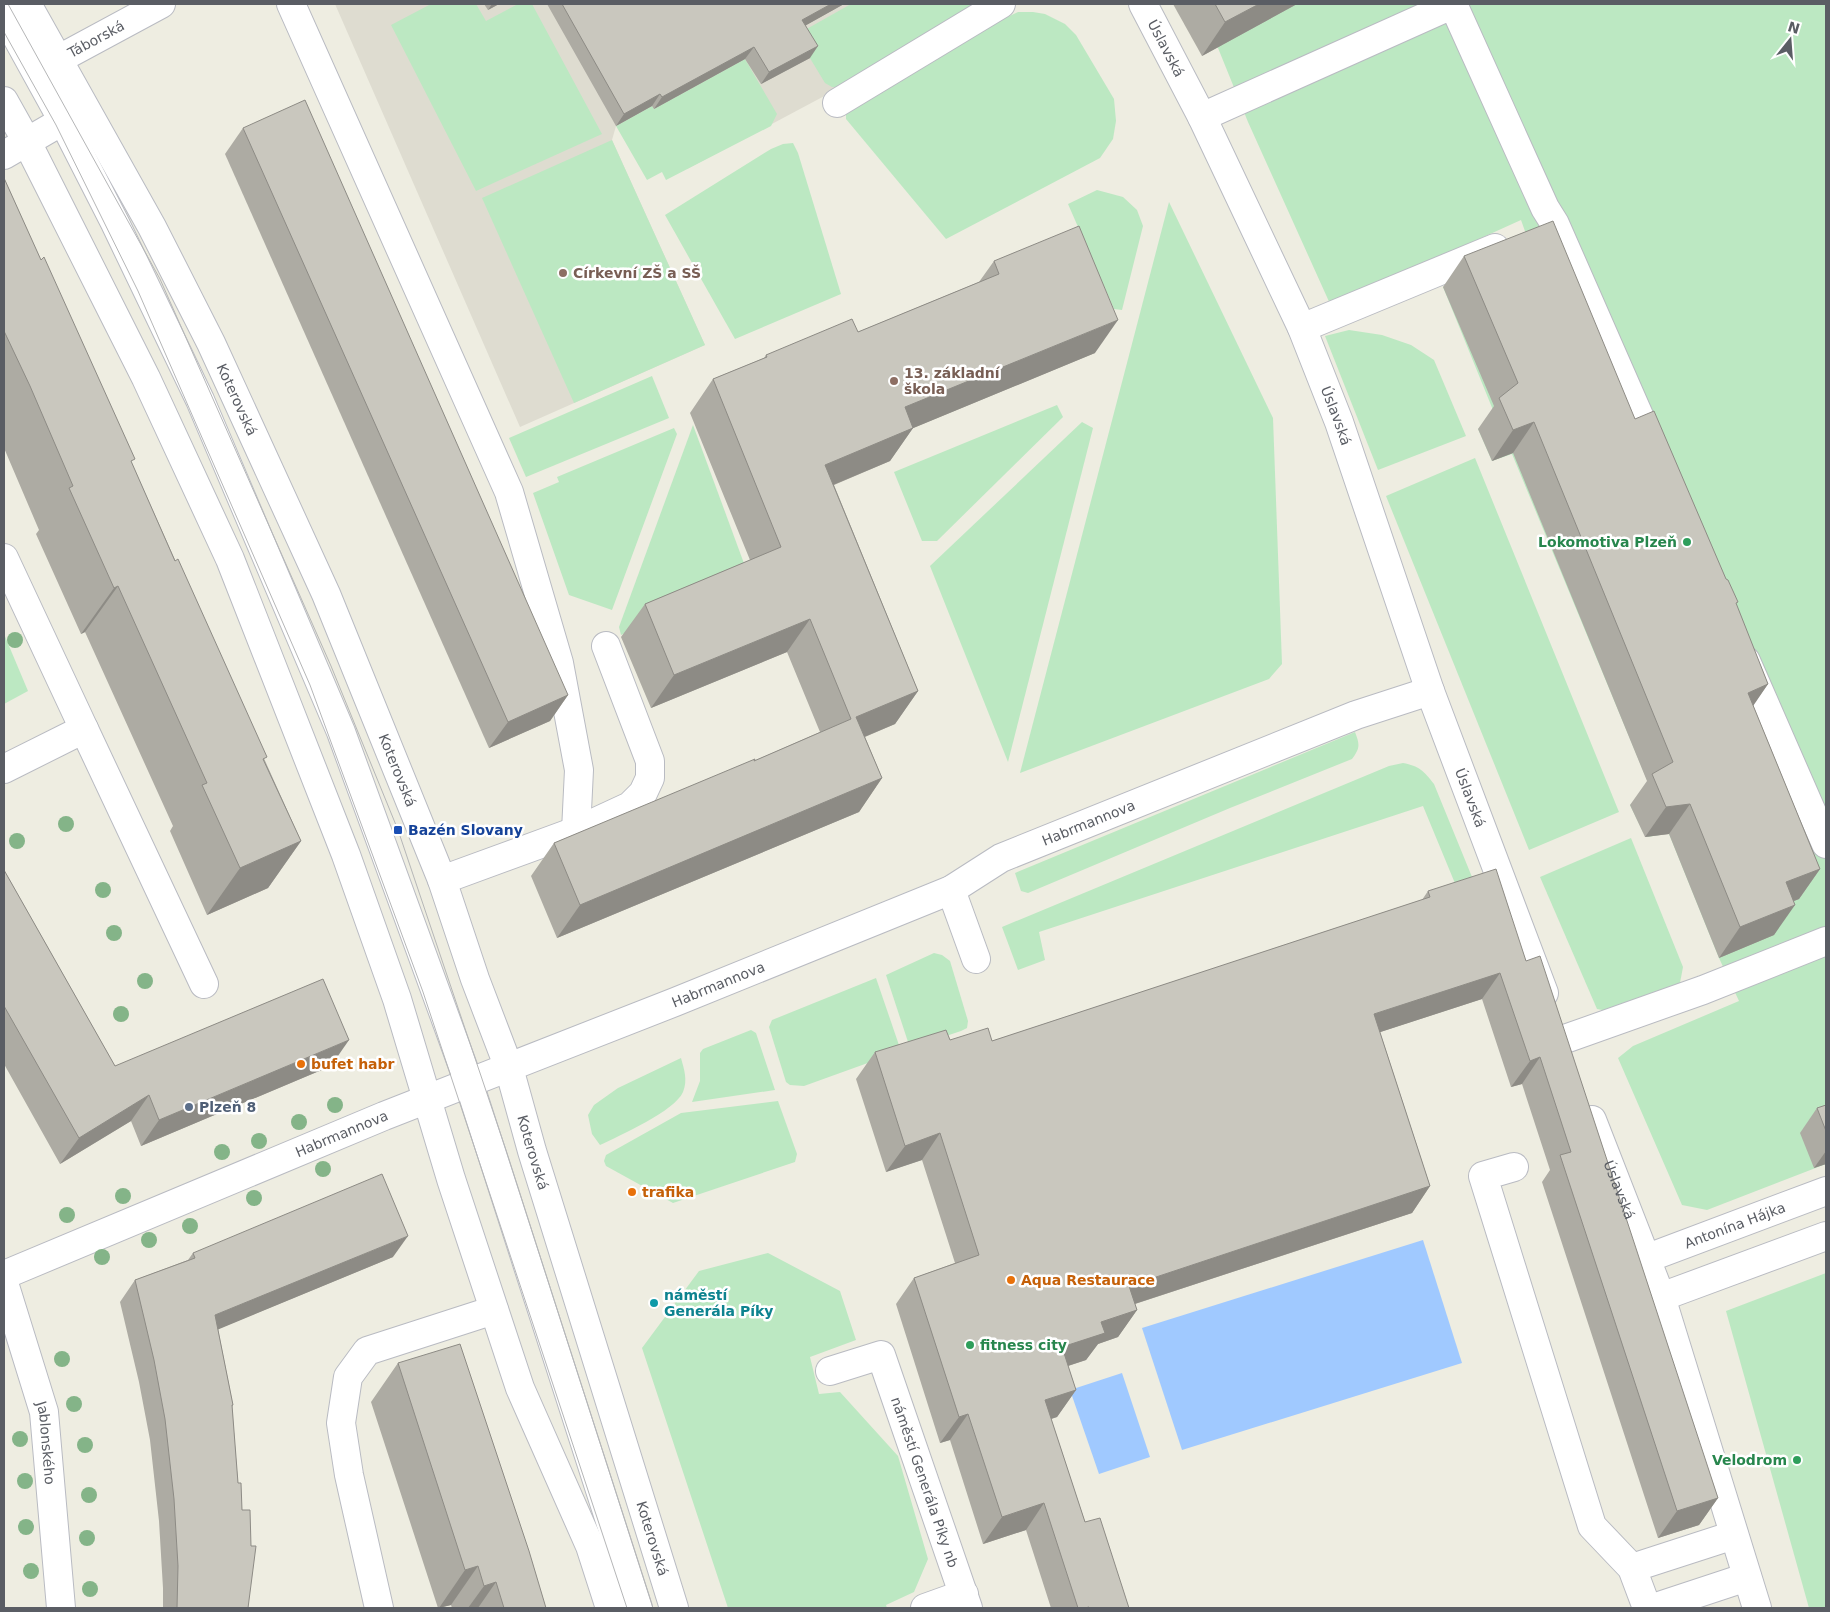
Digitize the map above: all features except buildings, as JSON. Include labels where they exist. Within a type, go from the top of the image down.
[{"type":"street","name":"Koterovská","points":[[27,4],[152,226],[219,361],[326,594],[442,880],[475,979],[509,1068],[532,1151],[674,1608]]},
{"type":"street","name":"Táborská","points":[[59,59],[161,4]]},
{"type":"street","points":[[292,4],[509,492],[558,663],[579,770],[576,830]]},
{"type":"street","points":[[837,103],[1001,4]]},
{"type":"street","name":"Úslavská","points":[[1143,4],[1202,117],[1302,328],[1339,422],[1430,691],[1566,1049],[1703,990],[1826,941]]},
{"type":"street","points":[[1202,117],[1453,4],[1545,208],[1536,231],[1302,328]]},
{"type":"street","points":[[4,14],[115,223],[200,400],[345,741],[469,1083],[638,1608]]},
{"type":"street","points":[[4,101],[15,148],[146,378],[230,559],[346,855],[397,999],[450,1179],[520,1388],[590,1546],[610,1608]]},
{"type":"street","points":[[15,148],[86,107]]},
{"type":"street","points":[[1536,231],[1663,470]]},
{"type":"street","points":[[4,558],[204,984]]},
{"type":"street","points":[[1734,634],[1826,844]]},
{"type":"street","points":[[442,880],[576,830],[630,806],[643,793],[650,778],[650,761],[606,646]]},
{"type":"street","name":"Habrmannova","points":[[4,1275],[426,1099],[685,999],[951,890],[1002,858],[1356,715],[1430,691]]},
{"type":"street","points":[[4,769],[84,729]]},
{"type":"street","points":[[951,890],[976,959]]},
{"type":"street","name":"Úslavská","points":[[1583,1095],[1660,1297],[1757,1608]]},
{"type":"street","points":[[1514,1167],[1483,1176],[1592,1526],[1632,1568],[1647,1608]]},
{"type":"street","name":"Antonína Hájka","points":[[1645,1259],[1826,1191]]},
{"type":"street","points":[[1660,1297],[1826,1236]]},
{"type":"street","name":"Jablonského","points":[[4,1282],[44,1412],[60,1608]]},
{"type":"street","points":[[379,1608],[349,1475],[341,1423],[348,1377],[367,1351],[494,1310]]},
{"type":"street","name":"náměstí Generála Píky nb","points":[[830,1371],[881,1355],[966,1601]]},
{"type":"street","points":[[1632,1568],[1734,1535]]},
{"type":"street","points":[[1653,1608],[1747,1577]]},
{"type":"street","points":[[925,1608],[966,1601]]},
{"type":"shaded area","name":"Církevní ZŠ a SŠ","points":[[335,4],[986,4],[830,93],[687,169],[652,106],[616,126],[612,140],[705,345],[520,427]]},
{"type":"green space","points":[[431,4],[476,4],[486,21],[518,4],[532,4],[602,134],[476,191],[391,25]]},
{"type":"green space","points":[[851,4],[986,4],[837,87],[832,87],[825,83],[796,35]]},
{"type":"green space","name":"Lokomotiva Plzeň","points":[[1173,4],[1826,4],[1826,1164],[1707,1210],[1682,1205],[1618,1058],[1633,1046],[1739,1001],[1719,958],[1667,829],[1659,835],[1648,837],[1643,832],[1630,805],[1652,792],[1512,454],[1492,461],[1478,429],[1495,415],[1443,287],[1532,251],[1521,220],[1331,306],[1248,122],[1218,48]]},
{"type":"green space","points":[[1018,12],[1045,14],[1065,24],[1076,35],[1114,99],[1116,121],[1113,139],[1100,158],[946,239],[846,119],[846,111],[999,21]]},
{"type":"green space","points":[[745,59],[777,114],[771,126],[666,180],[662,172],[647,180],[616,126],[652,106],[654,109]]},
{"type":"green space","points":[[612,140],[705,345],[574,403],[482,198]]},
{"type":"green space","points":[[793,143],[798,153],[841,294],[735,339],[665,215],[771,149],[783,144]]},
{"type":"green space","points":[[1097,190],[1123,197],[1137,210],[1143,226],[1122,310],[1114,309],[1068,204]]},
{"type":"green space","points":[[1169,202],[1273,418],[1282,664],[1269,679],[1020,773]]},
{"type":"green space","points":[[1349,330],[1382,335],[1411,345],[1434,360],[1466,436],[1378,470],[1325,336]]},
{"type":"green space","points":[[652,376],[669,418],[526,477],[509,438]]},
{"type":"green space","points":[[1057,405],[1063,417],[937,541],[922,541],[894,472]]},
{"type":"green space","points":[[1082,422],[1093,428],[1008,762],[930,566]]},
{"type":"green space","points":[[693,425],[749,577],[621,635],[619,627]]},
{"type":"green space","points":[[674,428],[677,434],[612,610],[569,595],[533,493],[559,482],[557,477]]},
{"type":"green space","points":[[1475,458],[1619,812],[1529,850],[1386,496]]},
{"type":"green space","points":[[4,634],[28,691],[4,704]]},
{"type":"green space","points":[[1355,732],[1358,746],[1357,752],[1352,759],[1028,893],[1021,891],[1015,873]]},
{"type":"green space","points":[[1403,763],[1421,770],[1434,784],[1472,877],[1466,890],[1459,893],[1423,806],[1039,932],[1045,960],[1018,970],[1002,927],[1389,766]]},
{"type":"green space","points":[[1631,838],[1683,967],[1679,988],[1613,1012],[1597,1009],[1540,877]]},
{"type":"green space","points":[[934,953],[942,955],[950,961],[968,1021],[967,1028],[910,1048],[886,975]]},
{"type":"green space","points":[[876,978],[901,1051],[804,1086],[790,1085],[786,1082],[769,1027],[772,1020]]},
{"type":"green space","points":[[751,1030],[756,1033],[775,1090],[692,1102],[700,1081],[700,1053],[703,1049]]},
{"type":"green space","points":[[681,1058],[685,1083],[683,1092],[678,1099],[658,1115],[600,1145],[592,1134],[588,1115],[594,1105],[618,1088]]},
{"type":"green space","points":[[778,1101],[797,1154],[795,1162],[673,1203],[606,1166],[604,1161],[606,1155],[681,1113]]},
{"type":"green space","points":[[768,1253],[840,1291],[856,1340],[810,1357],[819,1394],[840,1392],[898,1456],[928,1559],[914,1592],[886,1605],[887,1608],[728,1608],[642,1348],[699,1271]]},
{"type":"green space","name":"Velodrom","points":[[1826,1273],[1826,1608],[1809,1608],[1726,1311]]},
{"type":"water","points":[[1423,1240],[1462,1363],[1182,1450],[1142,1328]]},
{"type":"water","points":[[1122,1373],[1150,1457],[1099,1474],[1070,1390]]},
{"type":"tram line","points":[[8,4],[160,279],[331,666],[398,830],[506,1150],[653,1608]]},
{"type":"tram line","points":[[4,32],[56,125],[138,291],[310,685],[423,992],[627,1608]]},
{"type":"place","name":"Církevní ZŠ a SŠ","points":[[563,273]]},
{"type":"place","name":"13. základní škola","points":[[894,381]]},
{"type":"place","name":"Lokomotiva Plzeň","points":[[1687,542]]},
{"type":"place","name":"Bazén Slovany","points":[[398,830]]},
{"type":"place","name":"bufet habr","points":[[301,1064]]},
{"type":"place","name":"Plzeň 8","points":[[189,1107]]},
{"type":"place","name":"trafika","points":[[632,1192]]},
{"type":"place","name":"Aqua Restaurace","points":[[1011,1280]]},
{"type":"place","name":"náměstí Generála Píky","points":[[654,1303]]},
{"type":"place","name":"fitness city","points":[[970,1345]]},
{"type":"place","name":"Velodrom","points":[[1797,1460]]}]
